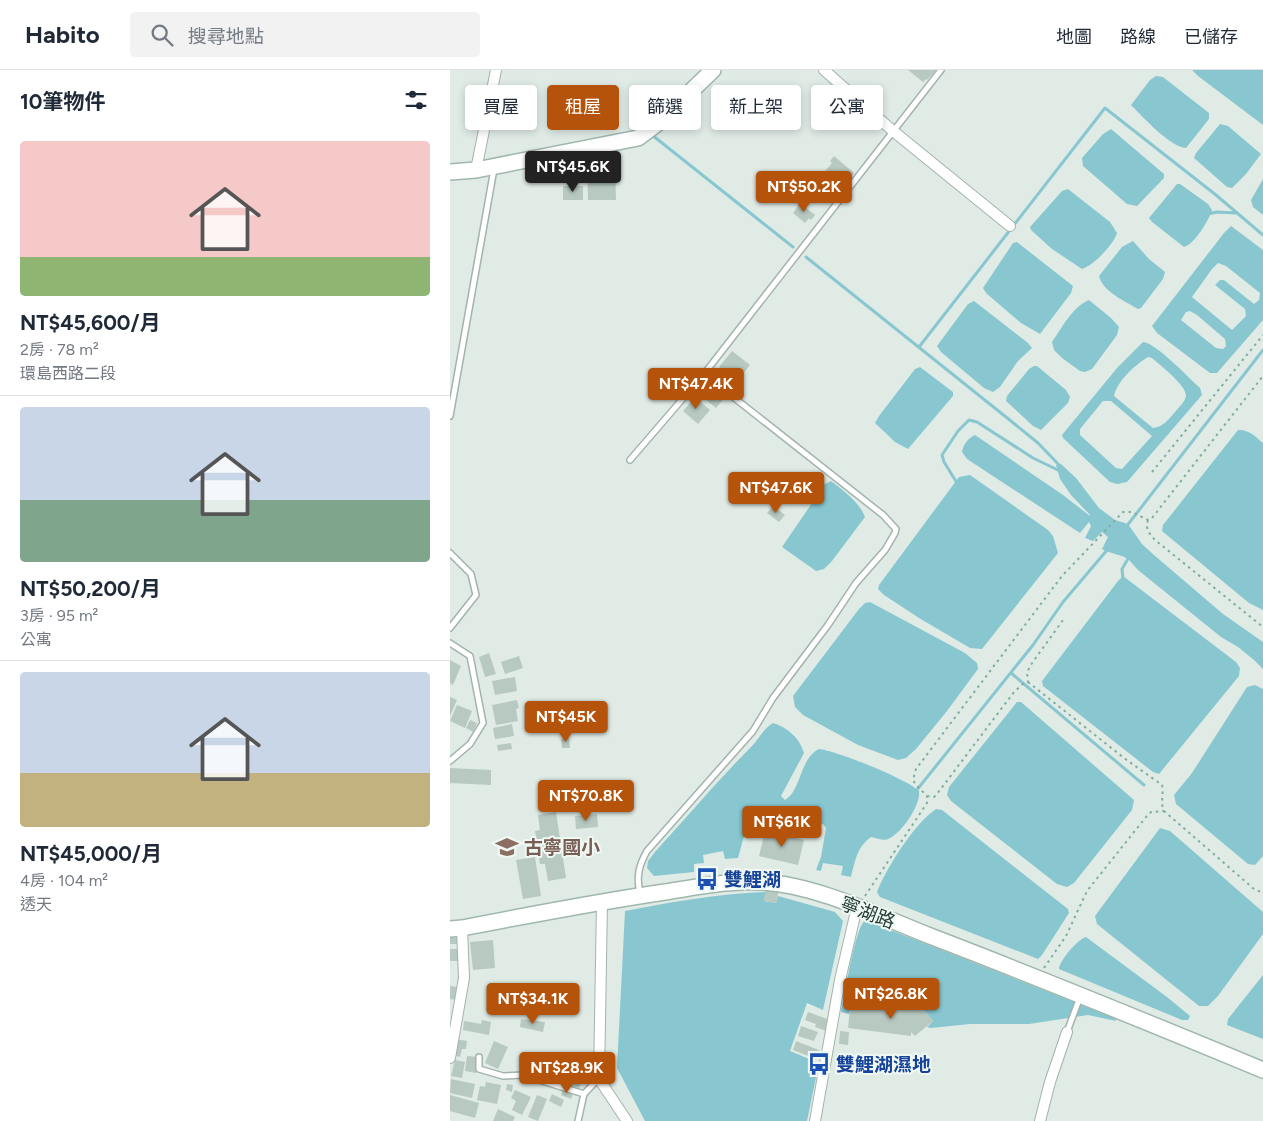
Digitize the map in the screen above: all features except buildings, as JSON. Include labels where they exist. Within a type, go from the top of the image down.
[{"type":"main road","points":[[450,172],[476,170],[638,138],[658,123],[713,70]]},
{"type":"main road","name":"寧湖路","points":[[456,929],[640,895],[722,884],[763,882],[807,890],[857,907],[1037,977],[1080,998],[1263,1070]]},
{"type":"street","points":[[476,170],[496,70]]},
{"type":"street","points":[[824,70],[893,131],[1010,226]]},
{"type":"street","points":[[602,902],[599,1079],[627,1121]]},
{"type":"street","points":[[815,1121],[840,980],[857,907]]},
{"type":"street","points":[[450,1058],[464,978],[456,929]]},
{"type":"street","points":[[1040,1121],[1050,1082],[1067,1032]]},
{"type":"lane","points":[[630,460],[704,374],[941,70]]},
{"type":"lane","points":[[450,416],[494,166]]},
{"type":"lane","points":[[640,895],[637,877],[647,851],[754,731],[778,691],[828,625],[856,583],[885,550],[896,528],[704,374]]},
{"type":"lane","points":[[450,554],[471,574],[476,595],[450,628]]},
{"type":"lane","points":[[450,643],[470,656],[483,723],[470,744],[450,760]]},
{"type":"lane","points":[[1067,1032],[1080,998]]},
{"type":"lane","points":[[479,1057],[479,1069],[502,1076],[523,1075],[584,1094]]},
{"type":"lane","points":[[578,1121],[584,1094],[599,1079]]},
{"type":"path","points":[[1152,472],[1263,335]]},
{"type":"path","points":[[1263,376],[1152,518],[1148,520],[1146,525],[1148,532],[1155,540],[1263,627]]},
{"type":"path","points":[[857,907],[927,803],[927,796],[916,785],[914,774],[933,745],[1062,576],[1118,517],[1123,512],[1132,512],[1148,520]]},
{"type":"path","points":[[1027,682],[1030,666],[1063,620]]},
{"type":"path","points":[[927,796],[931,797],[937,794],[1020,686],[1027,682]]},
{"type":"path","points":[[1027,682],[1162,786],[1162,807],[1164,811],[1254,889],[1263,893]]},
{"type":"path","points":[[1037,977],[1066,936],[1087,892],[1095,880],[1151,812],[1164,811]]},
{"type":"water","points":[[1192,70],[1263,70],[1263,125],[1198,76]]},
{"type":"water","points":[[1156,76],[1163,77],[1209,113],[1209,119],[1186,148],[1172,143],[1149,124],[1131,105],[1150,80]]},
{"type":"water","points":[[1220,124],[1228,126],[1261,154],[1246,174],[1232,188],[1227,187],[1194,158]]},
{"type":"water","points":[[1111,129],[1164,174],[1164,178],[1137,206],[1127,204],[1083,166],[1082,158],[1103,134]]},
{"type":"water","points":[[1263,179],[1263,215],[1253,207],[1251,200]]},
{"type":"water","points":[[1177,184],[1180,184],[1208,204],[1212,210],[1208,220],[1196,237],[1184,247],[1149,218]]},
{"type":"water","points":[[1068,189],[1110,222],[1117,233],[1112,243],[1102,254],[1092,264],[1082,269],[1052,249],[1030,227],[1062,191]]},
{"type":"water","points":[[1231,226],[1263,250],[1263,320],[1217,373],[1210,373],[1157,333],[1152,326]],"holes":[[[1218,263],[1226,266],[1260,293],[1259,300],[1254,304],[1224,280],[1220,280],[1215,285],[1245,309],[1246,316],[1232,330],[1192,297]],[[1190,311],[1225,339],[1226,346],[1223,349],[1216,348],[1181,320],[1186,312]]]},
{"type":"water","points":[[1133,241],[1149,259],[1165,272],[1163,279],[1141,308],[1138,309],[1105,287],[1099,276],[1122,247]]},
{"type":"water","points":[[1017,242],[1073,286],[1071,293],[1040,334],[1021,323],[986,293],[983,288],[1013,243]]},
{"type":"water","points":[[1089,300],[1119,327],[1117,335],[1092,369],[1085,372],[1080,371],[1062,358],[1054,350],[1052,342],[1072,313]]},
{"type":"water","points":[[974,301],[1032,348],[1018,361],[1000,387],[993,392],[984,388],[941,352],[937,346],[968,304]]},
{"type":"water","points":[[1143,342],[1156,348],[1172,362],[1200,388],[1202,395],[1127,482],[1117,484],[1110,482],[1062,435],[1117,368]],"holes":[[[1148,357],[1152,358],[1178,381],[1186,396],[1183,403],[1163,425],[1153,428],[1114,396],[1119,384],[1127,374]],[[1103,401],[1111,401],[1152,436],[1122,469],[1116,468],[1080,435],[1080,429]]]},
{"type":"water","points":[[1037,366],[1066,390],[1070,397],[1068,403],[1041,430],[1033,426],[1006,401],[1007,396],[1029,369]]},
{"type":"water","points":[[920,367],[953,392],[953,396],[908,449],[895,442],[875,423],[915,369]]},
{"type":"water","points":[[1238,430],[1248,432],[1263,443],[1263,610],[1249,603],[1162,531],[1163,525]]},
{"type":"water","points":[[975,435],[1063,495],[1090,516],[1071,495],[1060,479],[1056,465],[1061,464],[1076,478],[1099,508],[1115,520],[1128,524],[1142,544],[1154,555],[1223,614],[1263,642],[1263,669],[1238,647],[1221,637],[1138,570],[1129,560],[1102,549],[1108,537],[1102,532],[1093,541],[1085,538],[1091,526],[1089,522],[1080,533],[967,459],[962,452],[963,449],[968,440]]},
{"type":"water","points":[[970,475],[1048,530],[1053,536],[1058,553],[982,649],[970,648],[919,618],[878,589],[879,585],[959,477]]},
{"type":"water","points":[[831,481],[855,502],[865,517],[832,561],[824,569],[816,571],[782,547],[825,484]]},
{"type":"water","points":[[1123,576],[1236,662],[1240,668],[1239,676],[1159,774],[1153,772],[1043,686],[1042,681]]},
{"type":"water","points":[[870,602],[965,653],[977,663],[978,669],[947,711],[916,749],[906,758],[898,760],[858,745],[803,715],[795,707],[793,696],[859,609],[865,603]]},
{"type":"water","points":[[1255,685],[1263,689],[1263,856],[1255,865],[1248,864],[1176,804],[1174,795],[1192,773],[1247,687]]},
{"type":"water","points":[[1017,702],[1021,702],[1134,800],[1132,810],[1074,883],[1067,887],[1057,884],[951,801],[947,795],[949,787]]},
{"type":"water","points":[[773,723],[792,734],[799,742],[804,753],[781,796],[785,800],[795,789],[804,767],[812,754],[819,749],[871,766],[919,791],[917,803],[910,818],[895,835],[888,839],[883,840],[871,837],[866,841],[857,855],[851,877],[841,875],[843,866],[823,863],[821,871],[816,870],[821,857],[826,828],[823,824],[765,812],[750,814],[738,858],[725,859],[723,851],[703,855],[704,863],[694,864],[694,872],[654,876],[647,868],[648,861],[655,852]]},
{"type":"water","points":[[936,809],[942,810],[1068,909],[1069,913],[1038,959],[880,897],[877,892],[894,859],[910,835]]},
{"type":"water","points":[[1160,828],[1170,831],[1263,912],[1263,934],[1218,996],[1208,1006],[1199,1006],[1097,924],[1095,916]]},
{"type":"water","name":"雙鯉湖","points":[[766,892],[764,901],[776,903],[778,896],[835,912],[843,921],[823,1010],[807,1003],[790,1051],[819,1063],[807,1121],[645,1121],[617,1068],[625,911],[695,899]]},
{"type":"water","points":[[865,920],[1115,1018],[1116,1021],[1088,1015],[1029,1024],[970,1024],[931,1028],[927,1027],[933,1021],[918,1003],[912,1008],[889,1005],[888,1010],[850,1008],[849,1014],[841,1012],[857,936]]},
{"type":"water","points":[[1086,937],[1167,997],[1190,1016],[1188,1020],[1182,1020],[1059,969],[1062,961],[1070,951],[1078,942]]},
{"type":"water","points":[[1263,975],[1263,1039],[1227,1025],[1228,1019]]},
{"type":"waterway","points":[[919,347],[1105,108],[1216,195],[1263,235]]},
{"type":"waterway","points":[[652,135],[793,247]]},
{"type":"waterway","points":[[1208,214],[1217,212],[1236,213]]},
{"type":"waterway","points":[[806,257],[1038,443],[1060,466]]},
{"type":"waterway","points":[[1126,527],[1263,350]]},
{"type":"waterway","points":[[957,483],[944,462],[942,455],[958,431],[969,420],[977,422],[1033,458],[1062,472]]},
{"type":"waterway","points":[[916,791],[1033,645],[1063,602],[1108,549]]},
{"type":"waterway","points":[[1123,579],[1122,569],[1129,557]]},
{"type":"waterway","points":[[1011,673],[1144,785]]},
{"type":"place","name":"古寧國小","points":[[507,847]]},
{"type":"place","name":"雙鯉湖","points":[[707,879]]},
{"type":"place","name":"雙鯉湖濕地","points":[[819,1064]]}]
